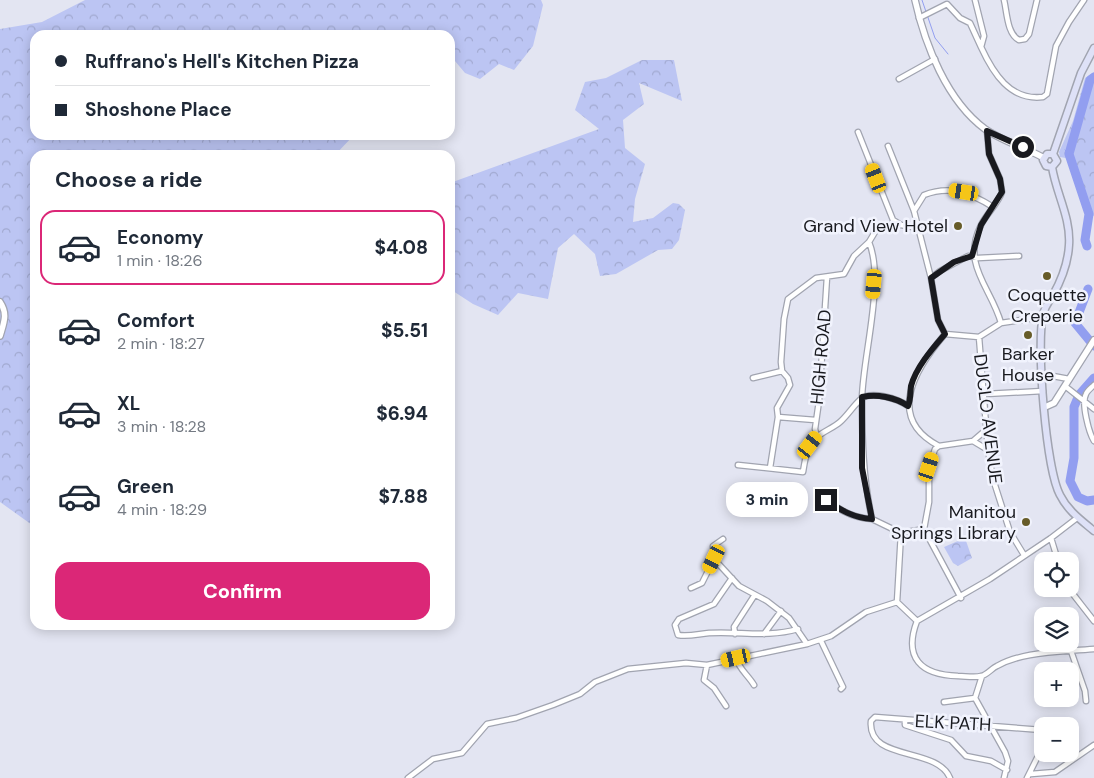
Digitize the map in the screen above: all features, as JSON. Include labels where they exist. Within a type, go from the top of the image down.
[{"type":"main road","points":[[1052,168],[1057,161],[1053,154],[1081,73],[1092,57],[1094,48]]},
{"type":"main road","points":[[1053,154],[1047,154],[1044,158],[1045,164],[1052,168],[1067,222],[1070,242],[1064,274],[1042,317],[1043,391],[1056,485],[1064,503],[1077,518],[1094,530]]},
{"type":"street","points":[[915,0],[935,59],[955,95],[987,131],[1044,158]]},
{"type":"street","points":[[975,0],[984,36],[981,48]]},
{"type":"street","points":[[1004,0],[1012,34],[1018,40],[1025,39],[1029,34],[1037,0]]},
{"type":"street","points":[[922,17],[947,2],[960,18],[970,23],[989,66],[1005,85],[1021,95],[1043,97],[1047,94],[1056,46],[1084,0]]},
{"type":"street","points":[[899,79],[935,59]]},
{"type":"street","points":[[987,131],[990,159],[1000,179],[1002,188],[1001,195],[981,225],[972,256],[981,283],[992,300],[1001,323]]},
{"type":"street","points":[[858,132],[887,210],[896,223]]},
{"type":"street","points":[[888,146],[914,212],[931,278],[938,320],[945,334]]},
{"type":"street","points":[[914,212],[924,195],[943,190],[964,192],[993,207]]},
{"type":"street","points":[[770,468],[778,417],[777,408],[790,385],[788,378],[782,371],[784,319],[790,296],[811,281],[844,274],[854,256],[869,242],[878,227],[896,223],[918,228]]},
{"type":"street","points":[[869,242],[873,252],[874,284],[862,397],[862,468],[872,519]]},
{"type":"street","points":[[931,278],[954,262],[972,256],[978,258],[1019,256]]},
{"type":"street","name":"HIGH ROAD","points":[[816,437],[815,420],[819,401],[827,277]]},
{"type":"street","points":[[0,302],[5,309],[6,318],[0,336]]},
{"type":"street","points":[[945,334],[979,337],[1001,323],[1042,317]]},
{"type":"street","points":[[939,446],[925,439],[918,432],[908,406],[911,386],[916,375],[945,334]]},
{"type":"street","name":"DUCLO AVENUE","points":[[979,337],[988,450],[1001,506],[1010,532],[1024,555]]},
{"type":"street","points":[[1045,407],[1054,403],[1094,341]]},
{"type":"street","points":[[753,378],[782,371]]},
{"type":"street","points":[[1042,374],[1069,379]]},
{"type":"street","points":[[1080,396],[1094,385]]},
{"type":"street","points":[[1065,386],[1094,409]]},
{"type":"street","points":[[985,394],[1043,391]]},
{"type":"street","points":[[738,465],[803,472],[806,454],[816,437],[842,420],[862,397],[871,395],[891,398],[900,400],[908,406]]},
{"type":"street","points":[[1080,396],[1087,424],[1094,441]]},
{"type":"street","points":[[778,417],[815,420]]},
{"type":"street","points":[[961,598],[924,529],[928,502],[929,467],[935,449],[939,446],[974,441],[987,429]]},
{"type":"street","points":[[974,441],[988,450]]},
{"type":"street","points":[[820,492],[826,500],[845,512],[862,518],[872,519],[902,533],[924,529]]},
{"type":"street","points":[[1046,652],[998,665],[982,676],[947,675],[928,670],[918,664],[912,652],[911,636],[917,621],[961,598],[1051,538],[1077,518]]},
{"type":"street","points":[[897,602],[902,533]]},
{"type":"street","points":[[1051,538],[1055,552]]},
{"type":"street","points":[[691,588],[702,583],[714,559],[713,546],[723,540]]},
{"type":"street","points":[[714,559],[732,578],[754,596],[781,611],[798,629],[808,644]]},
{"type":"street","points":[[732,578],[714,604],[679,619],[675,625],[678,635],[778,635],[798,629]]},
{"type":"street","points":[[735,634],[734,627],[754,596]]},
{"type":"street","points":[[1075,597],[1094,621]]},
{"type":"street","points":[[897,602],[917,621]]},
{"type":"street","points":[[408,778],[433,759],[462,753],[488,724],[553,705],[580,694],[595,682],[628,669],[686,663],[707,665],[821,641],[832,636],[866,612],[897,602]]},
{"type":"street","points":[[764,634],[781,611]]},
{"type":"street","points":[[821,641],[836,668],[843,687],[842,689]]},
{"type":"street","points":[[1079,650],[1094,649]]},
{"type":"street","points":[[1072,652],[1085,691],[1086,701]]},
{"type":"street","points":[[736,658],[739,667],[748,675],[754,685]]},
{"type":"street","points":[[707,665],[704,680],[726,706]]},
{"type":"street","points":[[982,676],[975,698],[1005,752],[1008,770],[1004,778]]},
{"type":"street","points":[[944,702],[975,698]]},
{"type":"street","name":"ELK PATH","points":[[950,778],[942,766],[934,761],[885,746],[875,738],[870,728],[871,720],[875,717],[1034,729]]},
{"type":"street","points":[[905,720],[905,725],[951,740],[966,756],[991,761],[1008,770]]},
{"type":"street","points":[[1029,776],[1055,772],[1094,745]]},
{"type":"street","points":[[1029,776],[1036,762]]},
{"type":"green space","points":[[85,0],[541,0],[543,5],[533,46],[514,70],[499,64],[480,79],[465,73],[455,61],[455,30],[30,30],[30,140],[349,140],[340,150],[30,150],[30,523],[0,502],[0,29],[42,22]]},
{"type":"green space","points":[[642,60],[674,60],[682,101],[639,83],[644,104],[623,120],[625,148],[645,164],[635,199],[633,222],[653,218],[673,203],[679,204],[685,210],[679,240],[672,249],[658,250],[616,274],[600,276],[595,254],[574,234],[558,248],[548,299],[518,293],[498,315],[473,304],[455,292],[455,181],[599,129],[575,110],[585,82],[606,78]]},
{"type":"green space","points":[[1094,72],[1094,216],[1091,215],[1071,159],[1060,157],[1059,152],[1073,121],[1085,78]]},
{"type":"green space","points":[[965,538],[972,558],[958,566],[953,563],[944,547]]},
{"type":"waterway","points":[[922,0],[935,38],[948,54]]},
{"type":"waterway","points":[[1087,246],[1085,240],[1089,214],[1069,154],[1090,80],[1094,77]]},
{"type":"waterway","points":[[1065,150],[1069,154]]},
{"type":"waterway","points":[[1088,289],[1075,323],[1094,346]]},
{"type":"waterway","points":[[1094,378],[1079,395],[1074,407],[1074,458],[1070,481],[1078,497],[1087,501],[1094,500]]},
{"type":"place","name":"Grand View Hotel","points":[[958,226]]},
{"type":"place","name":"Coquette Creperie","points":[[1047,276]]},
{"type":"place","name":"Barker House","points":[[1028,335]]},
{"type":"place","name":"Manitou Springs Library","points":[[1026,522]]},
{"type":"route","points":[[826,500],[845,512],[862,518],[872,519],[862,468],[862,397],[871,395],[891,398],[900,400],[908,406],[911,386],[916,375],[945,334],[939,326],[931,278],[954,262],[972,256],[981,225],[1002,192],[1002,184],[990,159],[987,131],[1023,147]]}]
